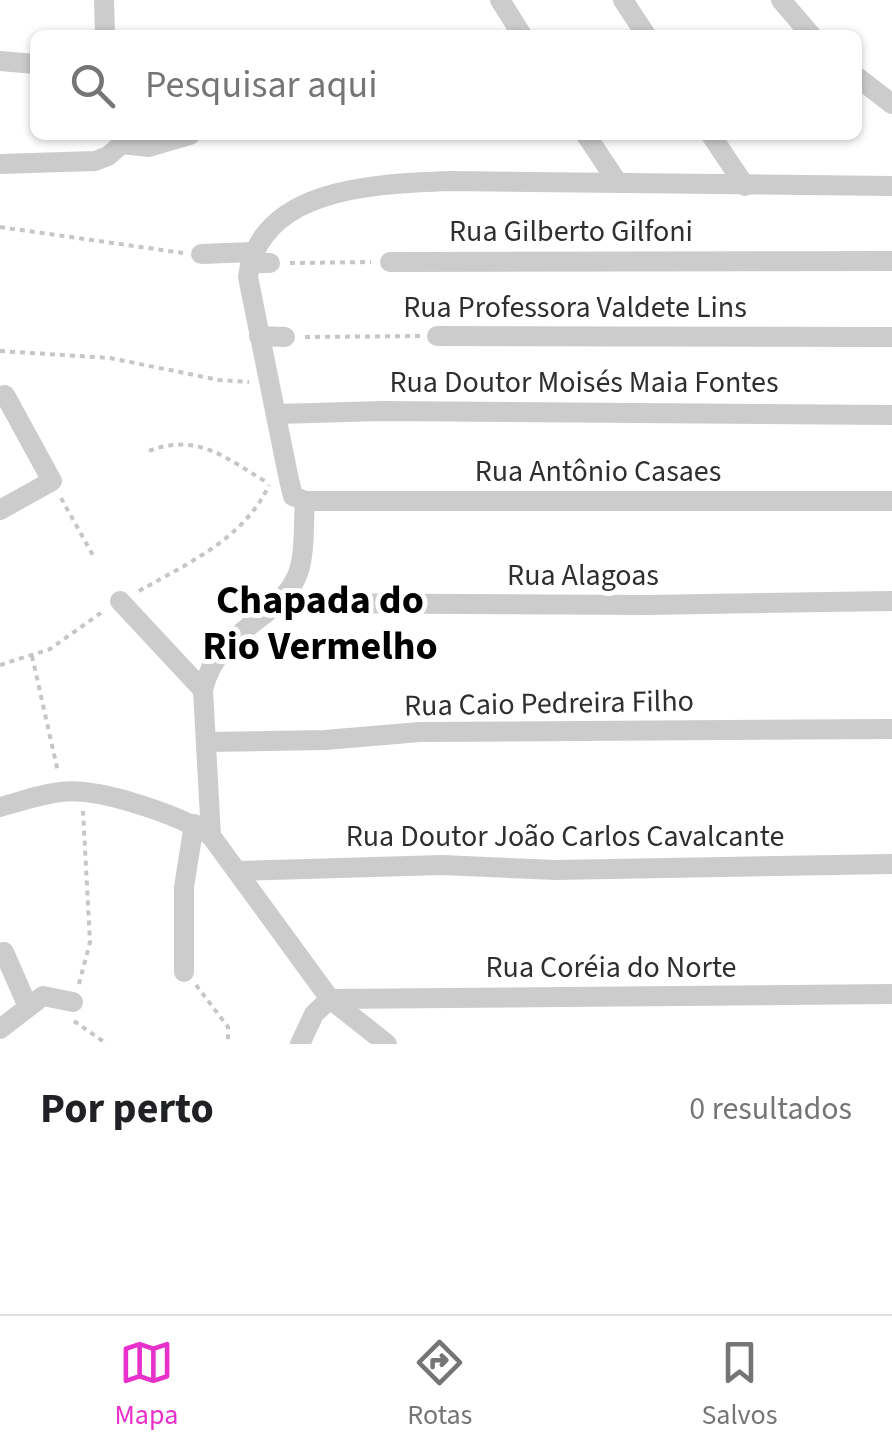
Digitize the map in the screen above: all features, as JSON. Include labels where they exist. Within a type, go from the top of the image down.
[{"type":"street","points":[[104,0],[105,30]]},
{"type":"street","points":[[500,0],[519,30]]},
{"type":"street","points":[[623,0],[643,30]]},
{"type":"street","points":[[781,0],[807,30]]},
{"type":"street","points":[[0,61],[30,64]]},
{"type":"street","points":[[862,81],[892,104]]},
{"type":"street","points":[[0,164],[95,161],[118,140],[149,146],[171,140]]},
{"type":"street","points":[[589,140],[618,183]]},
{"type":"street","points":[[714,140],[745,186]]},
{"type":"street","points":[[184,972],[184,887],[202,830],[207,675],[226,647],[275,604],[298,576],[305,501],[293,496],[249,292],[258,259],[278,220],[293,209],[337,193],[451,180],[892,186]]},
{"type":"street","points":[[201,254],[258,259]]},
{"type":"street","name":"Rua Gilberto Gilfoni","points":[[390,262],[892,261]]},
{"type":"street","points":[[258,336],[285,336]]},
{"type":"street","name":"Rua Professora Valdete Lins","points":[[437,336],[892,337]]},
{"type":"street","points":[[0,510],[52,481],[5,395]]},
{"type":"street","name":"Rua Doutor Moisés Maia Fontes","points":[[276,414],[382,411],[892,416]]},
{"type":"street","name":"Rua Antônio Casaes","points":[[305,501],[892,501]]},
{"type":"street","points":[[120,600],[204,690]]},
{"type":"street","name":"Rua Alagoas","points":[[275,604],[892,601]]},
{"type":"street","name":"Rua Caio Pedreira Filho","points":[[207,742],[326,740],[420,732],[892,730]]},
{"type":"street","points":[[0,807],[72,791],[151,809],[202,830],[238,872],[330,998],[387,1044]]},
{"type":"street","name":"Rua Doutor João Carlos Cavalcante","points":[[238,872],[442,865],[556,870],[892,864]]},
{"type":"street","points":[[2,952],[28,1007]]},
{"type":"street","name":"Rua Coréia do Norte","points":[[330,998],[892,994]]},
{"type":"street","points":[[0,1029],[44,996],[73,1002]]},
{"type":"street","points":[[300,1044],[314,1014],[330,998]]},
{"type":"path","points":[[0,227],[201,254]]},
{"type":"path","points":[[258,259],[390,262]]},
{"type":"path","name":"Rua Professora Valdete Lins","points":[[285,336],[437,336]]},
{"type":"path","points":[[0,351],[110,358],[219,380],[268,383]]},
{"type":"path","points":[[0,665],[50,650],[120,600],[210,551],[232,534],[262,500],[269,484],[213,450],[189,443],[167,444],[149,452]]},
{"type":"path","points":[[52,481],[95,559]]},
{"type":"path","points":[[32,656],[72,791],[90,942],[73,1002]]},
{"type":"path","points":[[184,972],[220,1013],[228,1027],[228,1044]]},
{"type":"district","name":"Chapada do Rio Vermelho","points":[[320,622]]}]
